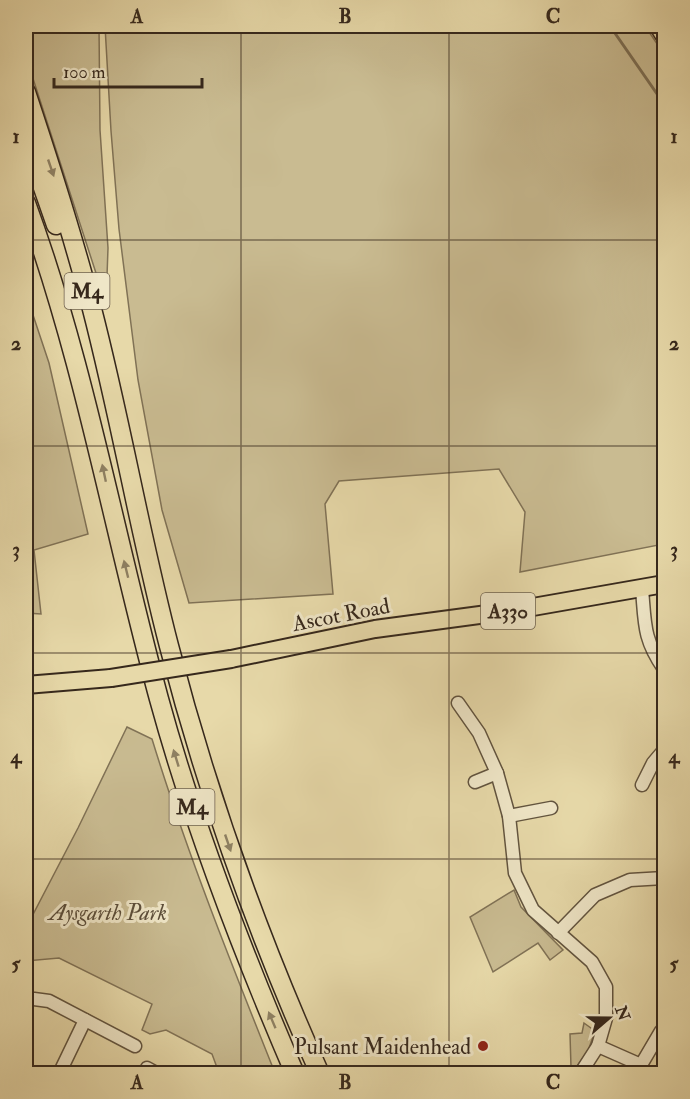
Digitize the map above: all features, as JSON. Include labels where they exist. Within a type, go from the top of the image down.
[{"type":"highway","points":[[659,26],[664,34]]},
{"type":"highway","name":"M4","points":[[26,92],[56,181],[92,310],[132,494],[180,690],[218,813],[273,965],[320,1074]]},
{"type":"highway","name":"M4","points":[[26,139],[72,275],[132,494]]},
{"type":"highway","name":"M4","points":[[26,203],[56,291],[101,459],[140,625],[181,772],[243,951],[295,1074]]},
{"type":"highway","name":"M4","points":[[26,237],[40,275],[67,333]]},
{"type":"main road","name":"Ascot Road","points":[[26,685],[111,678],[231,659],[375,629],[488,614],[664,584]]},
{"type":"street","points":[[642,589],[647,638],[664,669]]},
{"type":"street","points":[[465,707],[497,773],[509,816],[515,873],[533,910],[592,962],[606,987],[606,1018],[598,1046],[580,1074]]},
{"type":"street","points":[[642,785],[648,762],[664,750]]},
{"type":"street","points":[[475,782],[497,773]]},
{"type":"street","points":[[509,816],[551,808]]},
{"type":"street","points":[[558,933],[595,895],[630,880],[664,878]]},
{"type":"street","points":[[34,999],[49,1001],[135,1046]]},
{"type":"street","points":[[59,1074],[85,1020]]},
{"type":"street","points":[[598,1046],[640,1069],[661,1031]]},
{"type":"green space","points":[[26,26],[99,26],[100,130],[108,248],[106,304],[26,57]]},
{"type":"green space","points":[[105,26],[645,26],[664,54],[664,544],[520,572],[525,512],[499,469],[339,481],[325,504],[333,594],[189,603],[162,510],[138,380],[119,229]]},
{"type":"green space","points":[[26,294],[49,363],[88,534],[34,550],[41,614],[26,613]]},
{"type":"green space","name":"Aysgarth Park","points":[[127,727],[152,739],[195,866],[275,1073],[219,1073],[212,1054],[166,1030],[150,1034],[142,1030],[152,1004],[59,958],[26,961],[26,928]]},
{"type":"green space","points":[[514,890],[521,907],[563,950],[550,960],[538,943],[493,972],[470,917]]},
{"type":"green space","points":[[584,1023],[595,1031],[588,1051],[572,1073],[545,1074],[571,1067],[570,1034],[582,1033]]},
{"type":"waterway","points":[[610,26],[664,104]]},
{"type":"place","name":"Pulsant Maidenhead","points":[[483,1046]]}]
